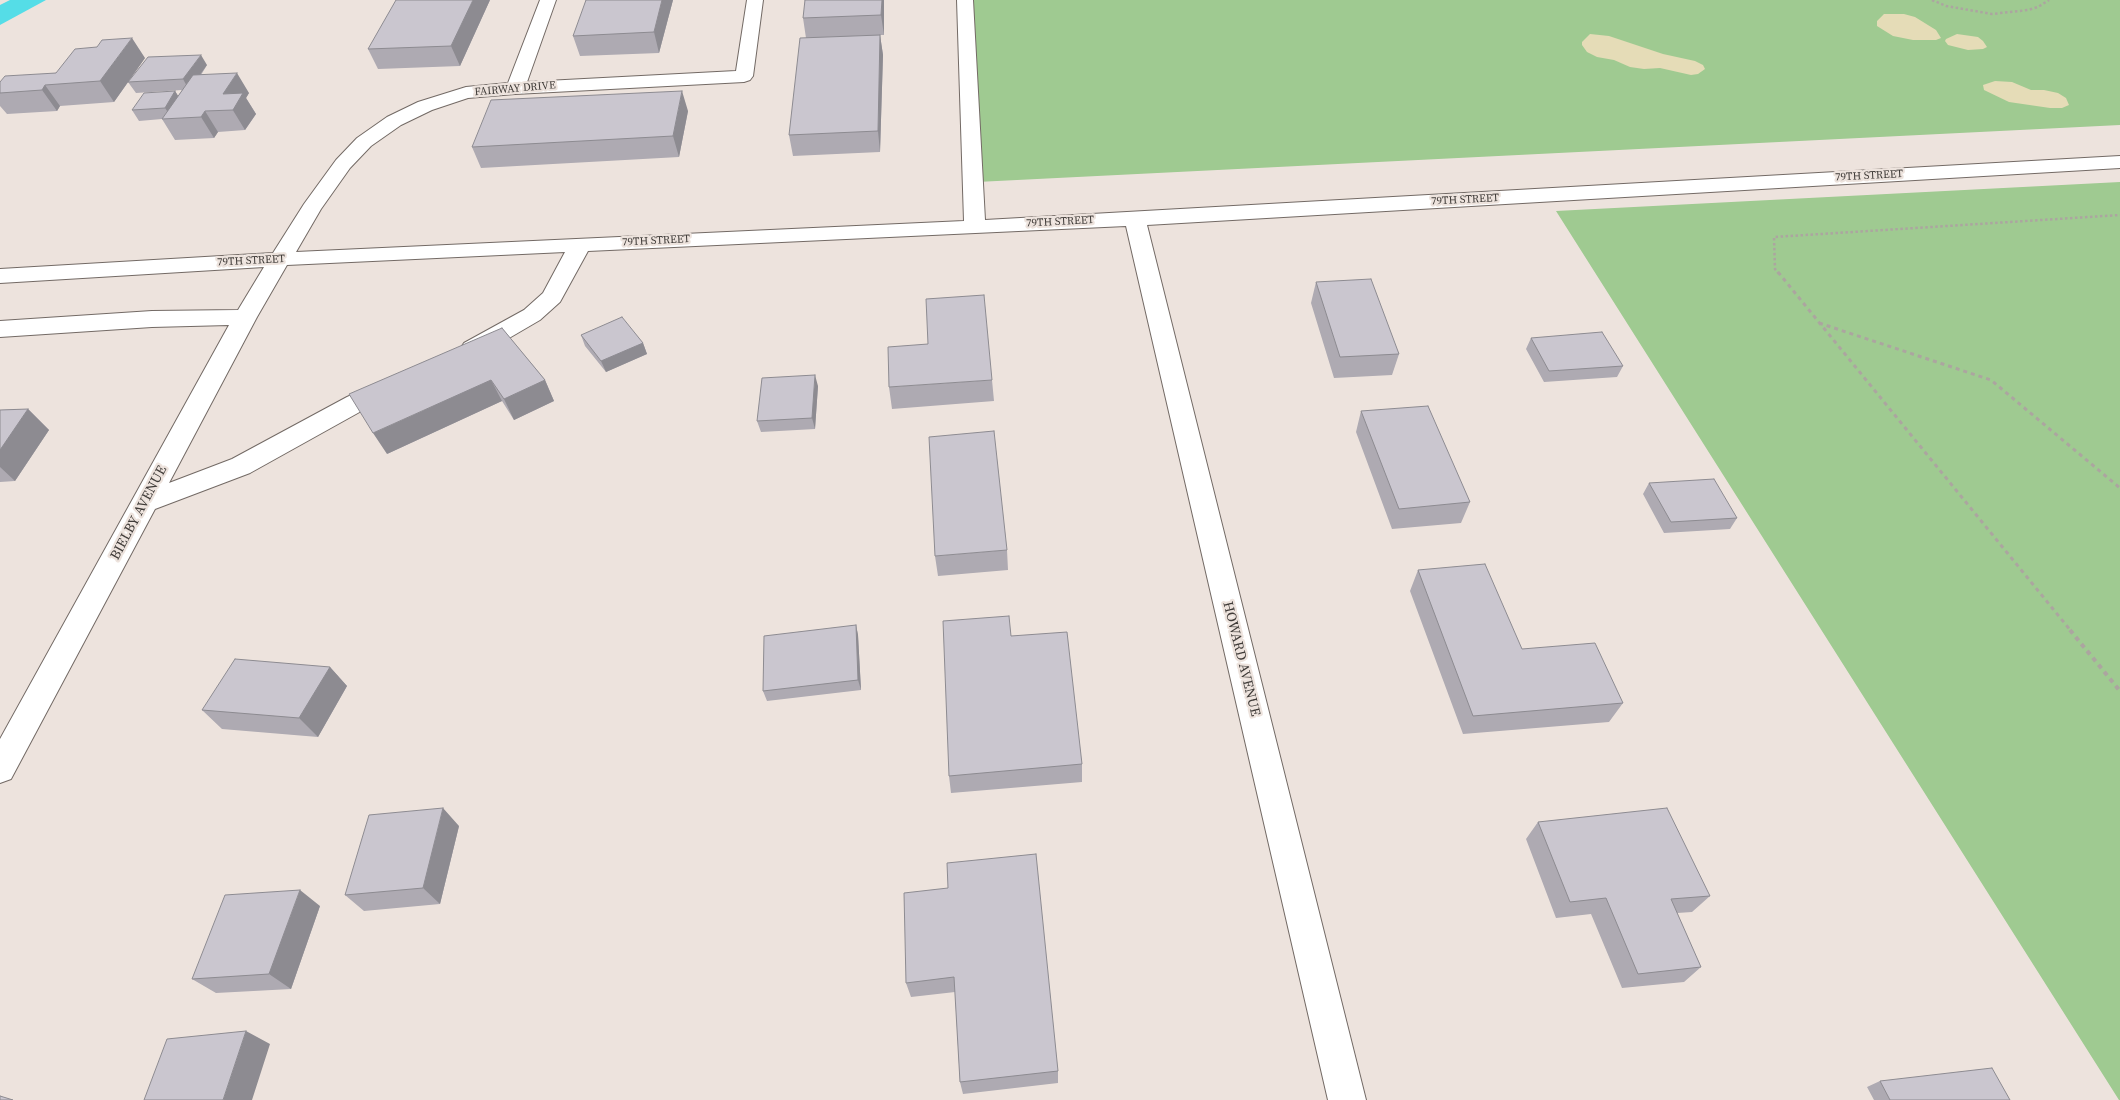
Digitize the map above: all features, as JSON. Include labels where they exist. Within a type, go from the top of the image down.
[{"type":"street","points":[[515,88],[548,0]]},
{"type":"street","name":"FAIRWAY DRIVE","points":[[281,259],[342,164],[364,142],[394,121],[425,106],[466,93],[515,88],[744,76],[755,0]]},
{"type":"street","points":[[964,0],[974,226]]},
{"type":"street","name":"79TH STREET","points":[[0,276],[281,259],[1135,218],[2120,162]]},
{"type":"street","name":"HOWARD AVENUE","points":[[1135,218],[1347,1100]]},
{"type":"street","points":[[449,360],[532,315],[552,297],[580,245]]},
{"type":"street","name":"BIELBY AVENUE","points":[[0,768],[245,317],[281,259]]},
{"type":"street","points":[[0,329],[152,319],[245,317]]},
{"type":"street","points":[[145,502],[241,466],[356,403],[407,380]]},
{"type":"path","points":[[1932,0],[1946,6],[1992,14],[2028,10],[2038,7],[2049,0]]},
{"type":"path","points":[[2120,216],[1774,237],[1775,269],[2120,691]]},
{"type":"path","points":[[1819,323],[1991,380],[2120,488]]},
{"type":"green space","points":[[959,0],[2120,0],[2120,125],[977,182]]},
{"type":"green space","points":[[2120,182],[2120,1100],[2119,1100],[1556,211]]},
{"type":"sand","points":[[1884,14],[1904,14],[1915,17],[1936,30],[1941,38],[1936,40],[1913,40],[1893,36],[1877,26],[1877,21]]},
{"type":"sand","points":[[1590,34],[1609,36],[1663,54],[1695,61],[1703,65],[1705,69],[1698,74],[1691,75],[1660,68],[1644,69],[1630,67],[1614,60],[1597,57],[1587,52],[1582,45],[1582,42]]},
{"type":"sand","points":[[1957,34],[1978,37],[1987,47],[1968,50],[1948,45],[1945,41],[1946,39]]},
{"type":"sand","points":[[1995,81],[2012,82],[2031,90],[2058,93],[2066,98],[2069,105],[2062,108],[2050,108],[2009,102],[1984,90],[1983,85]]},
{"type":"water","points":[[10,0],[46,0],[0,25],[0,5]]},
{"type":"building","points":[[396,0],[473,0],[451,46],[368,49]]},
{"type":"building","points":[[586,0],[662,0],[654,32],[573,36]]},
{"type":"building","points":[[805,0],[882,0],[881,15],[803,18]]},
{"type":"building","points":[[880,35],[878,131],[789,135],[800,38]]},
{"type":"building","points":[[132,38],[100,81],[45,85],[42,90],[0,93],[0,82],[5,76],[56,73],[75,49],[97,47],[102,40]]},
{"type":"building","points":[[201,55],[183,79],[128,82],[148,57]]},
{"type":"building","points":[[237,73],[223,94],[243,93],[233,110],[205,111],[201,117],[162,119],[193,75]]},
{"type":"building","points":[[175,91],[165,108],[132,110],[144,93]]},
{"type":"building","points":[[682,91],[673,136],[472,147],[491,100]]},
{"type":"building","points":[[1371,279],[1399,354],[1340,357],[1316,282]]},
{"type":"building","points":[[984,295],[992,380],[889,387],[888,347],[928,344],[926,299]]},
{"type":"building","points":[[622,317],[643,343],[601,361],[581,335]]},
{"type":"building","points":[[502,328],[545,380],[504,399],[491,380],[373,433],[349,394]]},
{"type":"building","points":[[1602,332],[1623,366],[1549,371],[1531,338]]},
{"type":"building","points":[[815,375],[812,418],[757,421],[762,378]]},
{"type":"building","points":[[1428,406],[1470,502],[1399,509],[1361,411]]},
{"type":"building","points":[[28,409],[0,450],[0,410]]},
{"type":"building","points":[[994,431],[1007,550],[935,556],[929,437]]},
{"type":"building","points":[[1714,479],[1737,518],[1671,522],[1649,483]]},
{"type":"building","points":[[1485,564],[1522,649],[1595,643],[1623,703],[1473,716],[1418,570]]},
{"type":"building","points":[[1009,616],[1011,636],[1067,632],[1082,764],[949,776],[943,621]]},
{"type":"building","points":[[856,625],[858,680],[763,691],[764,636]]},
{"type":"building","points":[[235,659],[330,667],[299,718],[202,710]]},
{"type":"building","points":[[443,808],[423,888],[345,895],[369,815]]},
{"type":"building","points":[[1667,808],[1710,896],[1671,899],[1701,967],[1638,974],[1606,898],[1570,902],[1538,822]]},
{"type":"building","points":[[1036,854],[1058,1071],[960,1082],[954,977],[906,983],[904,893],[948,888],[947,863]]},
{"type":"building","points":[[300,890],[269,974],[192,979],[225,895]]},
{"type":"building","points":[[246,1031],[223,1100],[144,1100],[167,1039]]},
{"type":"building","points":[[1992,1068],[2010,1100],[1890,1100],[1880,1081]]},
{"type":"building","points":[[0,1096],[13,1100],[0,1100]]}]
